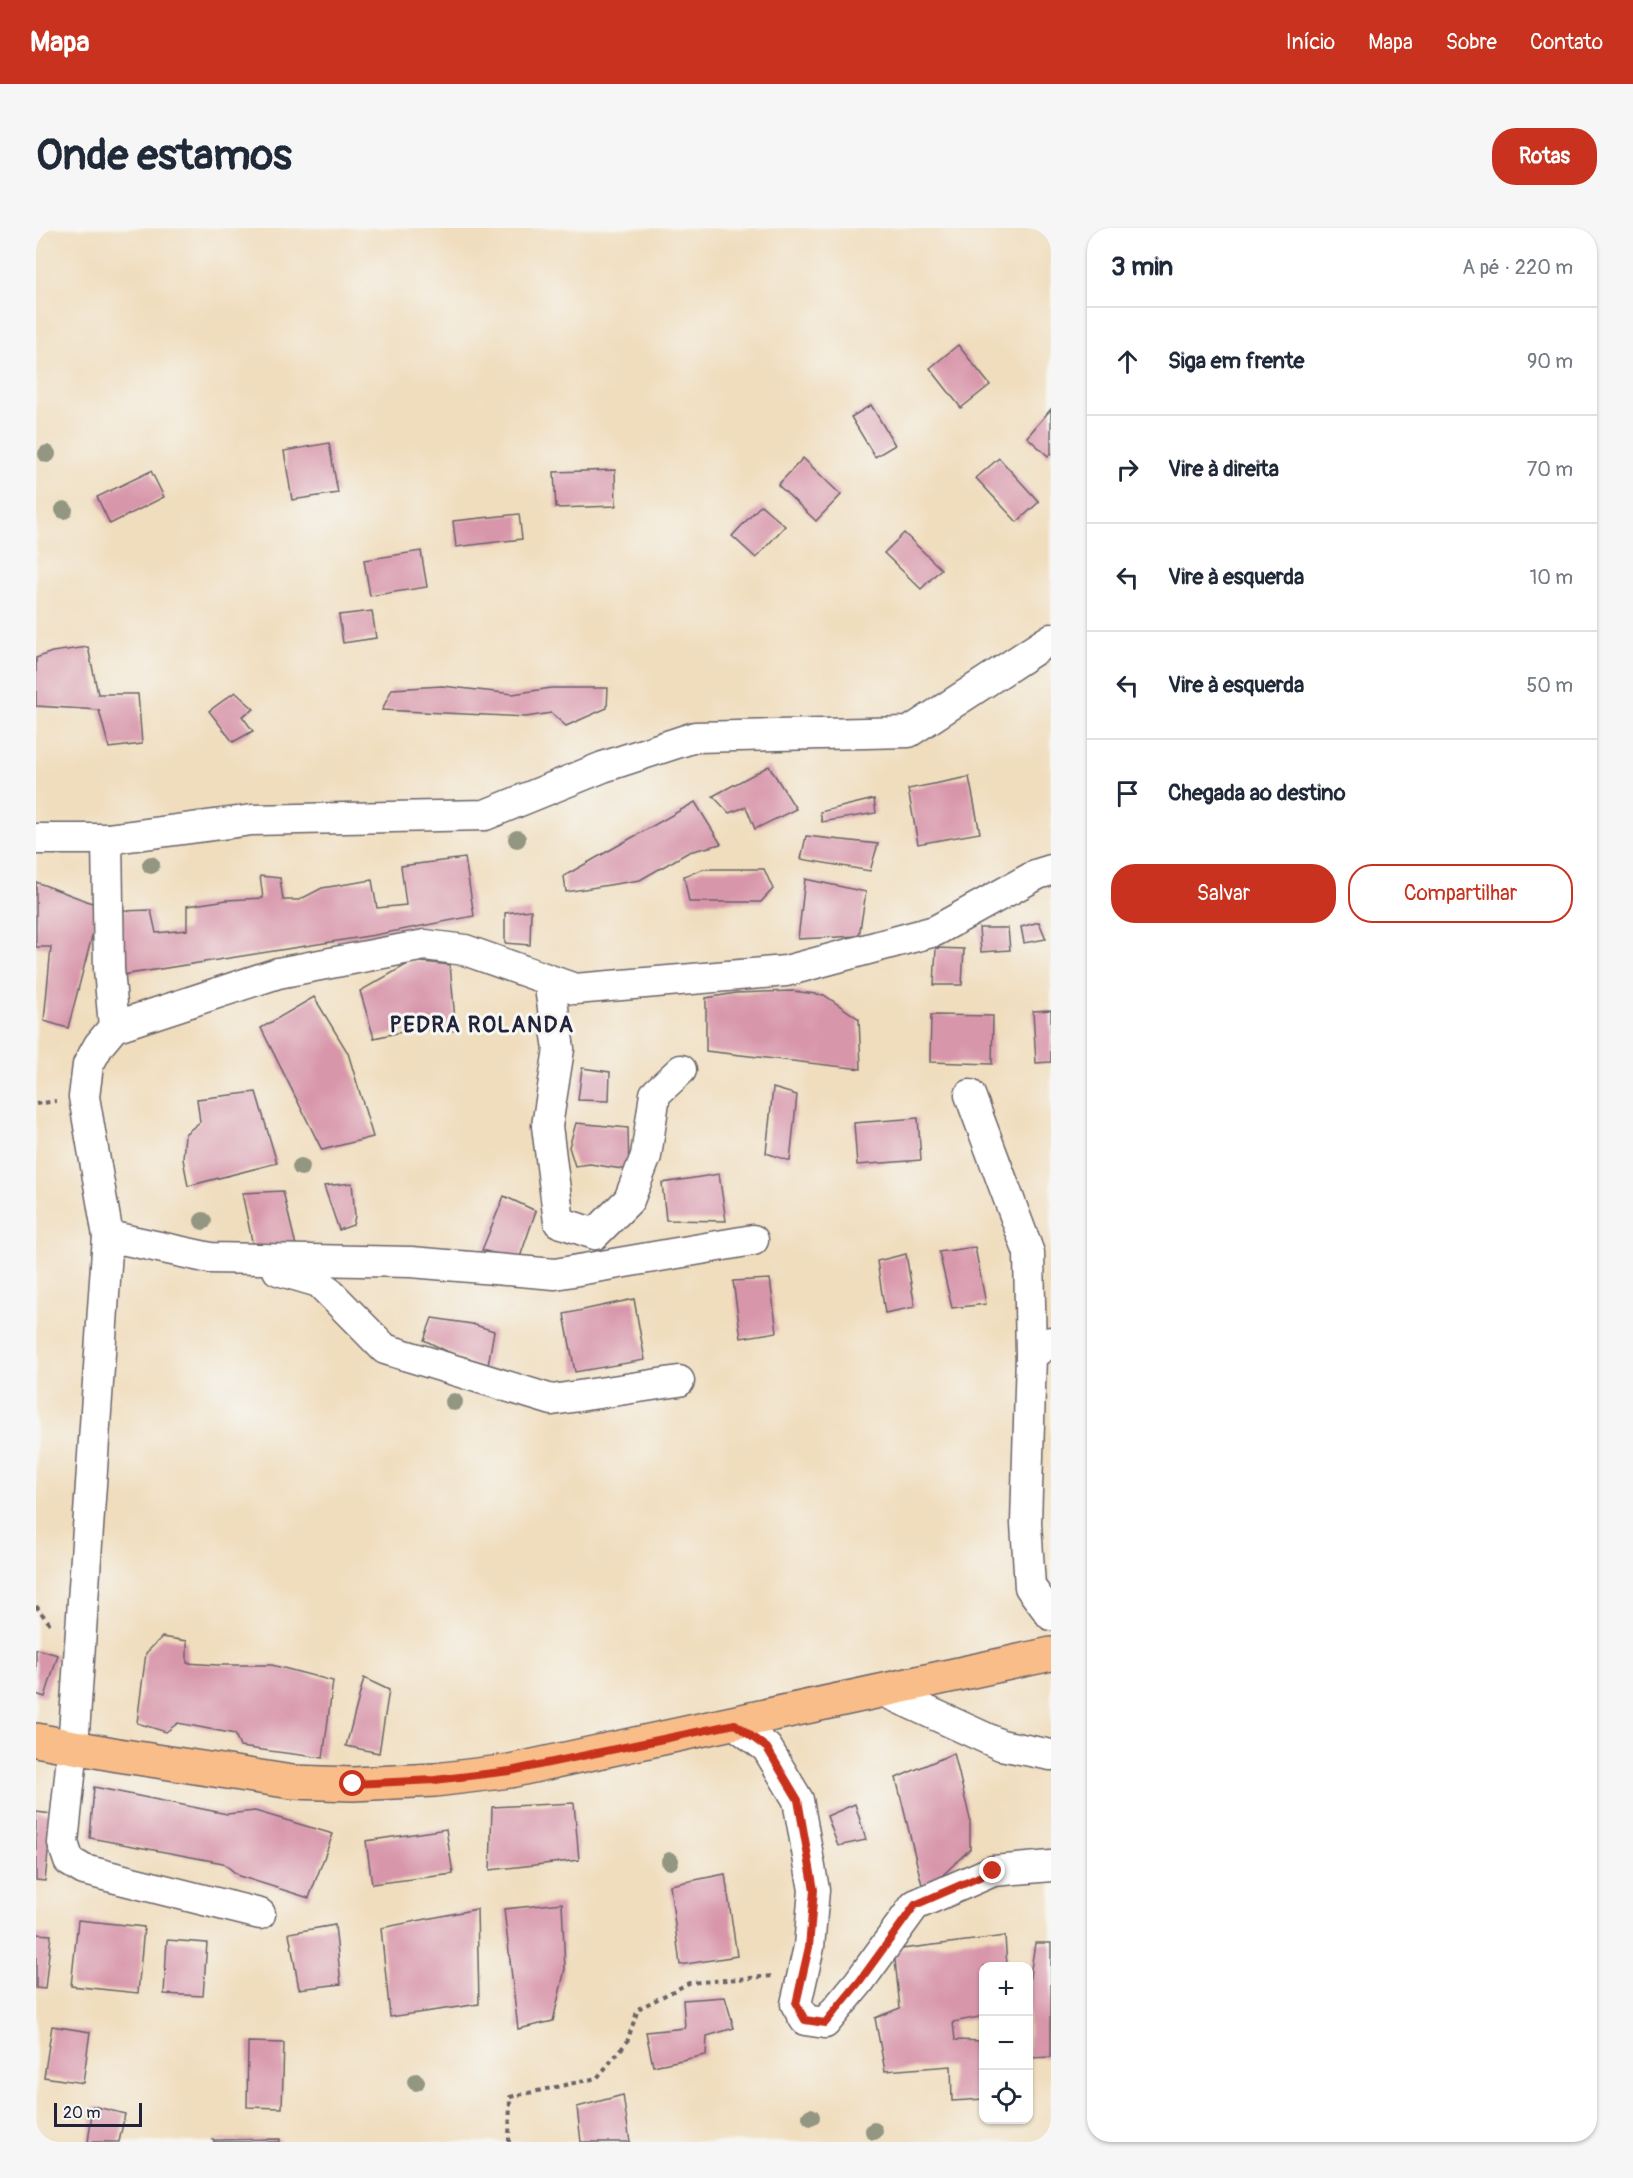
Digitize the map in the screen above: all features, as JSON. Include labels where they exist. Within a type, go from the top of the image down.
[{"type":"main road","points":[[36,1740],[292,1782],[353,1784],[435,1780],[510,1771],[1051,1654]]},
{"type":"street","points":[[36,839],[107,839],[252,820],[485,815],[603,766],[695,737],[909,732],[1051,639]]},
{"type":"street","points":[[107,839],[109,969],[114,1027]]},
{"type":"street","points":[[260,1914],[84,1870],[69,1861],[63,1843],[73,1747],[108,1236],[84,1097],[88,1065],[99,1046],[114,1027],[278,973],[425,945],[465,950],[575,989],[786,971],[935,931],[1038,874],[1051,870]]},
{"type":"street","points":[[549,981],[559,1049],[547,1126],[559,1222],[595,1234],[629,1200],[646,1156],[655,1094],[681,1070]]},
{"type":"street","points":[[970,1095],[1029,1253],[1041,1348],[1026,1522],[1030,1587],[1051,1616]]},
{"type":"street","points":[[108,1236],[210,1258],[411,1262],[555,1274],[753,1240]]},
{"type":"street","points":[[241,1259],[319,1282],[385,1349],[552,1400],[679,1381]]},
{"type":"street","points":[[883,1691],[1001,1745],[1051,1755]]},
{"type":"street","points":[[735,1724],[767,1748],[798,1800],[814,1890],[809,1947],[796,2004],[805,2020],[825,2023],[859,1982],[915,1905],[993,1871],[1051,1866]]},
{"type":"path","points":[[509,2142],[510,2097],[597,2078],[627,2042],[638,2009],[689,1983],[802,1973]]},
{"type":"building","points":[[958,345],[990,385],[961,408],[930,368]]},
{"type":"building","points":[[871,405],[895,445],[875,457],[851,417]]},
{"type":"building","points":[[1051,409],[1051,453],[1048,456],[1027,437]]},
{"type":"building","points":[[329,443],[338,493],[292,500],[284,451]]},
{"type":"building","points":[[803,458],[841,495],[816,521],[778,485]]},
{"type":"building","points":[[999,458],[1039,502],[1017,522],[976,478]]},
{"type":"building","points":[[615,470],[616,506],[556,508],[554,472]]},
{"type":"building","points":[[151,471],[164,497],[110,524],[97,497]]},
{"type":"building","points":[[761,505],[785,526],[756,558],[732,536]]},
{"type":"building","points":[[519,514],[522,539],[456,547],[453,521]]},
{"type":"building","points":[[904,533],[941,569],[921,589],[884,553]]},
{"type":"building","points":[[421,551],[427,587],[370,596],[364,560]]},
{"type":"building","points":[[372,611],[376,638],[343,643],[339,615]]},
{"type":"building","points":[[88,647],[98,694],[138,694],[142,744],[109,748],[99,710],[36,706],[36,658],[52,652]]},
{"type":"building","points":[[442,686],[513,694],[551,688],[608,688],[607,708],[566,726],[551,713],[526,717],[382,710],[392,689]]},
{"type":"building","points":[[235,692],[254,709],[242,716],[253,731],[233,742],[209,711]]},
{"type":"building","points":[[769,766],[796,809],[755,829],[746,807],[729,813],[713,796]]},
{"type":"building","points":[[969,777],[980,833],[918,844],[908,789]]},
{"type":"building","points":[[874,799],[876,813],[822,822],[820,812]]},
{"type":"building","points":[[695,802],[721,844],[689,852],[640,880],[566,892],[564,876]]},
{"type":"building","points":[[806,836],[878,844],[870,871],[801,859]]},
{"type":"building","points":[[465,858],[474,916],[375,935],[122,975],[122,911],[151,910],[156,933],[187,930],[187,906],[263,898],[260,876],[280,878],[283,900],[299,900],[322,888],[372,880],[377,908],[406,905],[401,866]]},
{"type":"building","points":[[704,869],[764,869],[773,889],[761,902],[689,902],[684,876]]},
{"type":"building","points":[[805,879],[866,892],[859,936],[798,939]]},
{"type":"building","points":[[36,882],[100,906],[68,1028],[44,1021],[51,947],[36,947]]},
{"type":"building","points":[[531,910],[530,945],[505,943],[505,913]]},
{"type":"building","points":[[1039,922],[1046,939],[1024,943],[1021,927]]},
{"type":"building","points":[[979,928],[1008,928],[1010,950],[981,952]]},
{"type":"building","points":[[936,948],[964,949],[962,985],[934,985]]},
{"type":"building","points":[[413,961],[450,965],[456,1031],[415,1029],[374,1038],[360,991]]},
{"type":"building","points":[[792,991],[824,995],[859,1019],[861,1069],[706,1051],[706,998],[736,993]]},
{"type":"building","points":[[314,997],[348,1053],[373,1137],[322,1150],[261,1028]]},
{"type":"building","points":[[1051,1010],[1051,1062],[1036,1063],[1033,1011]]},
{"type":"building","points":[[931,1015],[993,1016],[992,1064],[930,1062]]},
{"type":"building","points":[[582,1068],[610,1072],[609,1101],[578,1100]]},
{"type":"building","points":[[773,1088],[797,1095],[790,1161],[766,1153]]},
{"type":"building","points":[[256,1092],[277,1163],[188,1186],[183,1159],[185,1134],[200,1122],[197,1099]]},
{"type":"building","points":[[918,1118],[921,1160],[857,1165],[854,1123]]},
{"type":"building","points":[[576,1123],[628,1128],[629,1170],[590,1164],[575,1166],[569,1147]]},
{"type":"building","points":[[719,1174],[726,1221],[666,1220],[662,1183]]},
{"type":"building","points":[[352,1183],[355,1216],[353,1225],[339,1230],[324,1186]]},
{"type":"building","points":[[283,1191],[296,1246],[253,1246],[242,1193]]},
{"type":"building","points":[[504,1196],[536,1211],[519,1260],[482,1250]]},
{"type":"building","points":[[975,1247],[986,1304],[952,1308],[939,1252]]},
{"type":"building","points":[[906,1254],[915,1307],[885,1313],[877,1261]]},
{"type":"building","points":[[770,1279],[777,1332],[741,1338],[733,1281]]},
{"type":"building","points":[[634,1299],[645,1360],[575,1372],[564,1314]]},
{"type":"building","points":[[432,1318],[472,1324],[494,1331],[487,1371],[424,1340]]},
{"type":"building","points":[[162,1637],[187,1641],[187,1663],[272,1665],[333,1681],[323,1758],[240,1747],[235,1734],[178,1723],[166,1732],[137,1723],[146,1653]]},
{"type":"building","points":[[36,1649],[58,1655],[45,1697],[36,1694]]},
{"type":"building","points":[[364,1678],[389,1690],[379,1753],[346,1746]]},
{"type":"building","points":[[954,1753],[970,1819],[970,1849],[924,1893],[896,1778]]},
{"type":"building","points":[[94,1787],[227,1814],[255,1811],[333,1834],[309,1898],[239,1876],[223,1863],[90,1838]]},
{"type":"building","points":[[574,1803],[579,1860],[490,1870],[492,1807]]},
{"type":"building","points":[[855,1804],[866,1840],[838,1846],[827,1816]]},
{"type":"building","points":[[36,1812],[52,1814],[45,1881],[36,1880]]},
{"type":"building","points":[[446,1829],[453,1874],[372,1884],[366,1841]]},
{"type":"building","points":[[725,1874],[737,1956],[680,1965],[670,1885]]},
{"type":"building","points":[[562,1903],[565,1969],[553,2021],[518,2029],[504,1909]]},
{"type":"building","points":[[477,1909],[479,2004],[390,2017],[381,1928]]},
{"type":"building","points":[[78,1920],[144,1927],[138,1993],[71,1986]]},
{"type":"building","points":[[335,1925],[341,1984],[299,1989],[289,1933]]},
{"type":"building","points":[[36,1934],[51,1935],[45,1989],[36,1988]]},
{"type":"building","points":[[1005,1936],[1007,1962],[979,1962],[979,2017],[953,2022],[955,2040],[979,2041],[979,2099],[952,2101],[951,2066],[885,2071],[875,2018],[900,2008],[894,1950]]},
{"type":"building","points":[[167,1940],[207,1943],[203,1996],[164,1994]]},
{"type":"building","points":[[1035,1943],[1051,1943],[1051,2057],[1033,2058],[1032,1962]]},
{"type":"building","points":[[725,1997],[734,2028],[707,2036],[706,2055],[653,2066],[646,2032],[685,2028],[683,2000]]},
{"type":"building","points":[[52,2026],[90,2032],[83,2083],[44,2077]]},
{"type":"building","points":[[248,2042],[284,2043],[282,2108],[247,2107]]},
{"type":"building","points":[[623,2095],[630,2142],[581,2142],[577,2107]]},
{"type":"building","points":[[93,2106],[125,2114],[119,2142],[88,2142]]},
{"type":"building","points":[[280,2139],[280,2142],[214,2142],[213,2140]]},
{"type":"district","name":"PEDRA ROLANDA","points":[[482,1025]]},
{"type":"route","points":[[353,1784],[435,1780],[510,1771],[735,1724],[767,1748],[798,1800],[814,1890],[809,1947],[796,2004],[805,2020],[825,2023],[859,1982],[915,1905],[993,1871]]}]
